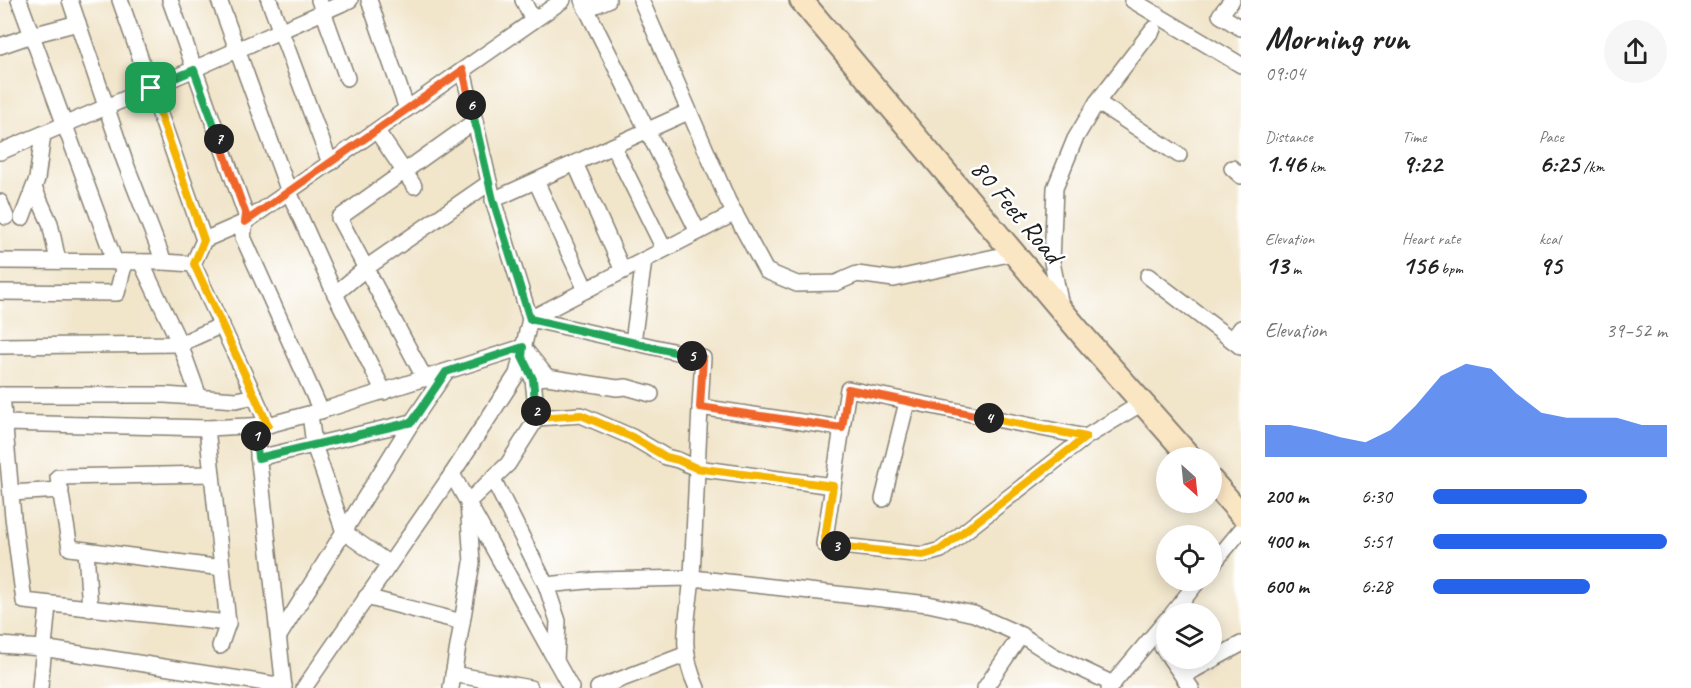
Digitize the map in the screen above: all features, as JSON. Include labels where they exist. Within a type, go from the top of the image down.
[{"type":"main road","name":"80 Feet Road","points":[[801,0],[1062,312],[1181,447]]},
{"type":"main road","points":[[1222,493],[1241,514]]},
{"type":"street","points":[[19,0],[66,124],[127,262],[180,344],[199,397]]},
{"type":"street","points":[[70,0],[125,162],[164,262]]},
{"type":"street","points":[[0,645],[42,648],[284,687],[258,458],[261,425],[255,396],[194,264],[204,240],[120,0]]},
{"type":"street","points":[[170,0],[246,215],[243,237],[315,412],[314,445],[344,532],[388,563]]},
{"type":"street","points":[[219,0],[289,192],[335,294],[384,392]]},
{"type":"street","points":[[269,0],[330,163]]},
{"type":"street","points":[[0,152],[281,32],[321,6],[350,0]]},
{"type":"street","points":[[369,0],[407,109]]},
{"type":"street","points":[[523,0],[533,21]]},
{"type":"street","points":[[204,240],[245,222],[562,0]]},
{"type":"street","points":[[608,0],[584,4],[698,231]]},
{"type":"street","points":[[641,0],[688,112],[735,213],[766,271],[797,285],[836,283],[857,274],[894,279],[1013,253]]},
{"type":"street","points":[[1132,0],[1241,65]]},
{"type":"street","points":[[1232,0],[1220,15],[1241,28]]},
{"type":"street","points":[[321,6],[347,78]]},
{"type":"street","points":[[0,46],[78,23]]},
{"type":"street","points":[[1062,312],[1052,262],[1055,188],[1075,139],[1097,102],[1152,29]]},
{"type":"street","points":[[304,688],[388,563],[452,474],[517,374],[523,352],[530,319],[493,200],[463,70]]},
{"type":"street","points":[[1097,102],[1179,155]]},
{"type":"street","points":[[493,200],[688,112]]},
{"type":"street","points":[[425,379],[339,219],[475,121]]},
{"type":"street","points":[[377,131],[414,186]]},
{"type":"street","points":[[22,218],[37,179],[43,134]]},
{"type":"street","points":[[613,146],[664,249]]},
{"type":"street","points":[[576,163],[622,271]]},
{"type":"street","points":[[536,181],[586,290]]},
{"type":"street","points":[[335,294],[366,268],[489,183]]},
{"type":"street","points":[[33,188],[50,222],[58,261]]},
{"type":"street","points":[[0,202],[6,218]]},
{"type":"street","points":[[530,319],[735,213]]},
{"type":"street","points":[[633,342],[644,260]]},
{"type":"street","points":[[0,261],[194,264]]},
{"type":"street","points":[[0,292],[117,293],[127,262]]},
{"type":"street","points":[[1148,276],[1238,338]]},
{"type":"street","points":[[530,319],[703,358],[692,578],[684,636],[689,670],[697,688]]},
{"type":"street","points":[[0,346],[180,344],[222,325]]},
{"type":"street","points":[[4,423],[207,428],[261,425],[315,412],[446,372],[523,352]]},
{"type":"street","points":[[468,502],[508,464],[537,418],[540,378],[523,352]]},
{"type":"street","points":[[279,636],[412,422],[446,372]]},
{"type":"street","points":[[540,378],[617,388],[626,387],[651,394]]},
{"type":"street","points":[[1086,437],[848,389],[824,544],[923,555],[940,550],[1086,437],[1142,403]]},
{"type":"street","points":[[228,623],[24,601],[8,502],[1,395],[199,397],[236,400],[255,396]]},
{"type":"street","points":[[883,498],[907,402]]},
{"type":"street","points":[[700,407],[842,428]]},
{"type":"street","points":[[537,418],[581,415],[632,437],[666,457],[696,468],[833,486]]},
{"type":"street","points":[[258,458],[412,422]]},
{"type":"street","points":[[207,428],[228,623],[220,646]]},
{"type":"street","points":[[212,474],[58,477],[70,549],[222,568]]},
{"type":"street","points":[[452,474],[571,688]]},
{"type":"street","points":[[493,479],[546,585],[558,621],[556,661]]},
{"type":"street","points":[[8,502],[61,490]]},
{"type":"street","points":[[468,502],[472,563],[452,681],[530,688]]},
{"type":"street","points":[[1222,553],[1241,530]]},
{"type":"street","points":[[86,550],[90,609]]},
{"type":"street","points":[[546,585],[597,580],[692,578],[927,604],[974,614],[1021,635],[1054,656],[1111,686],[1156,632]]},
{"type":"street","points":[[1181,603],[1190,591]]},
{"type":"street","points":[[366,597],[462,622]]},
{"type":"street","points":[[40,688],[42,648],[48,605]]},
{"type":"street","points":[[985,688],[1021,635]]},
{"type":"street","points":[[1178,669],[1187,682],[1241,644]]},
{"type":"street","points":[[598,688],[687,654]]},
{"type":"route","points":[[194,70],[246,215],[245,222],[463,70],[493,200],[530,319],[703,358],[700,407],[842,428],[848,389],[1086,437],[940,550],[923,555],[824,544],[833,486],[696,468],[666,457],[632,437],[581,415],[537,418],[533,379],[522,357],[523,347],[446,372],[412,422],[258,458],[255,426],[268,425],[194,264],[204,240],[151,88],[194,70]]}]
